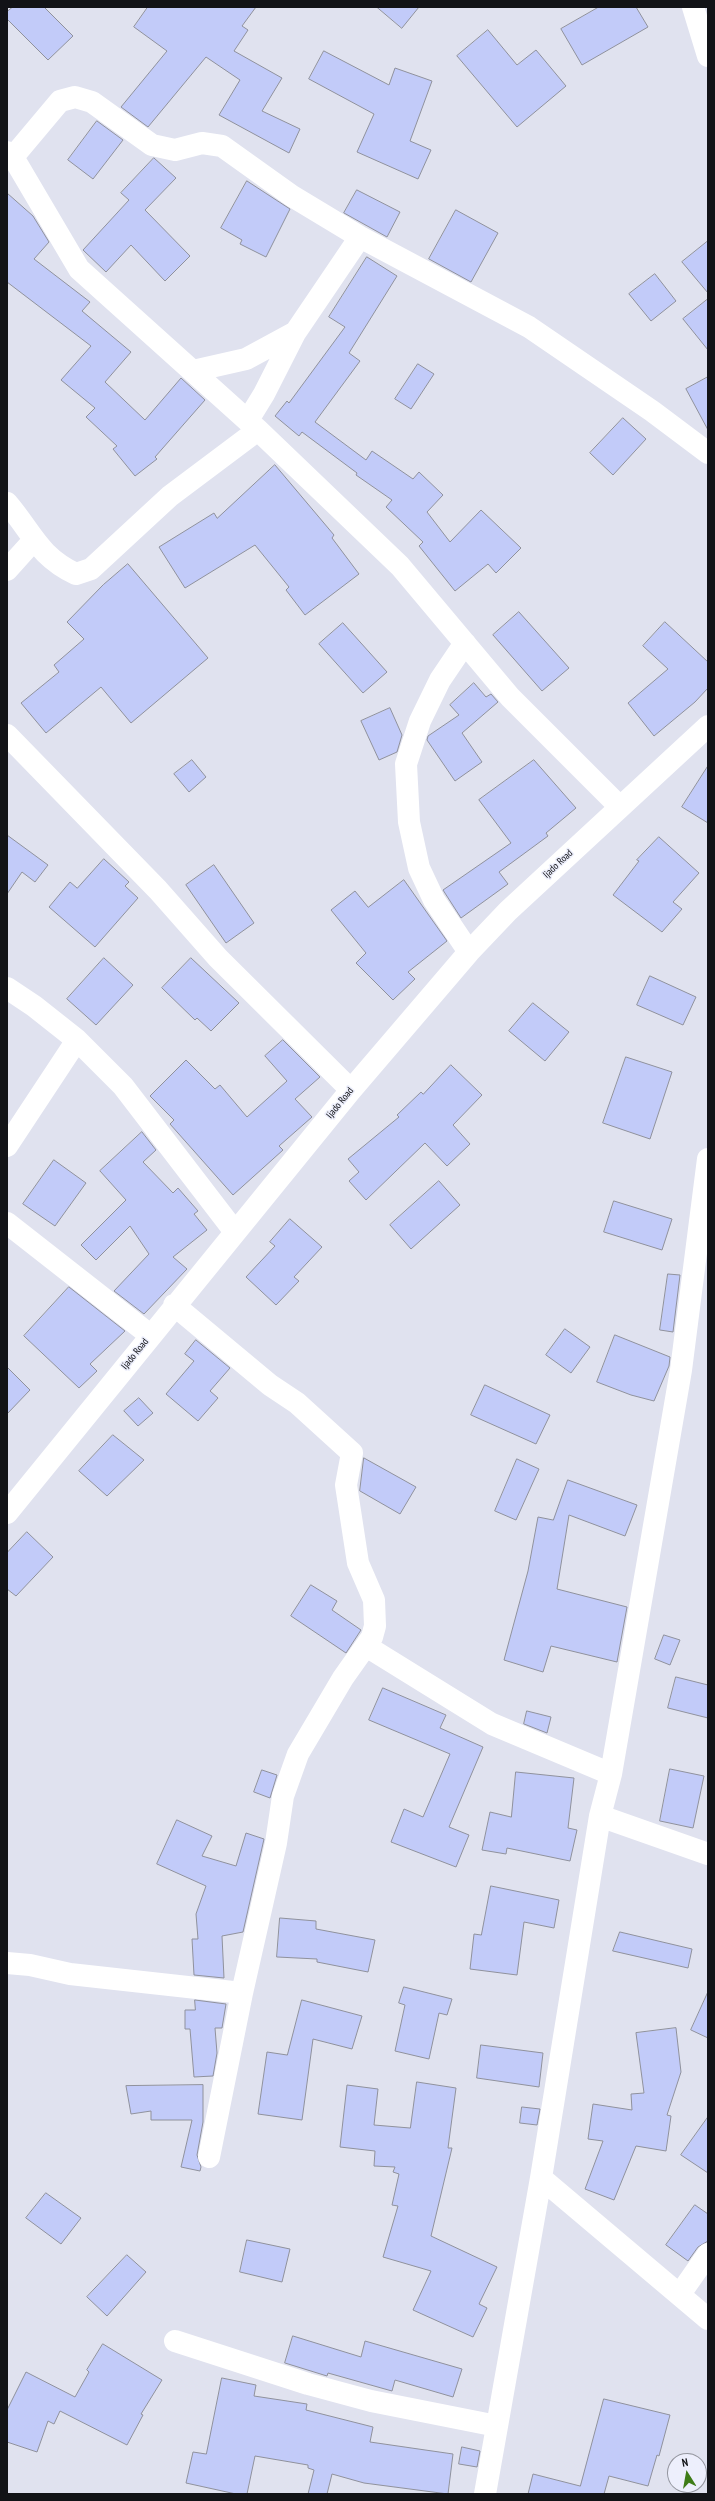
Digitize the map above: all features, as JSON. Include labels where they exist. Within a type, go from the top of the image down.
[{"type":"street","points":[[693,7],[708,56]]},
{"type":"street","points":[[620,807],[510,697],[400,566],[253,425],[79,269],[10,155],[60,101],[75,96],[92,102],[152,145],[176,150],[202,143],[222,146],[292,196],[360,237],[397,254],[529,327],[652,411],[708,453]]},
{"type":"street","points":[[7,503],[33,541],[60,567],[76,574],[91,569],[170,496],[253,425],[264,394],[295,333],[360,237]]},
{"type":"street","points":[[193,371],[246,359],[295,333]]},
{"type":"street","points":[[7,570],[33,541]]},
{"type":"street","points":[[465,643],[440,680],[420,722],[406,764],[409,822],[419,868],[434,900],[469,952]]},
{"type":"street","name":"Ijado Road","points":[[7,1513],[234,1232],[351,1090],[469,952],[508,911],[708,726]]},
{"type":"street","points":[[7,736],[153,885],[218,958],[351,1090]]},
{"type":"street","points":[[7,988],[34,1006],[77,1040],[124,1086],[234,1232]]},
{"type":"street","points":[[7,1146],[77,1040]]},
{"type":"street","points":[[485,2494],[541,2178],[600,1816],[611,1774],[681,1370],[708,1159]]},
{"type":"street","points":[[7,1223],[150,1335]]},
{"type":"street","points":[[174,1306],[270,1385],[297,1403],[352,1453],[346,1485],[358,1563],[374,1600],[376,1614],[376,1626],[366,1646],[343,1678],[298,1754],[283,1796],[276,1843],[242,1993],[209,2157]]},
{"type":"street","points":[[366,1646],[492,1724],[611,1774]]},
{"type":"street","points":[[600,1816],[708,1854]]},
{"type":"street","points":[[7,1963],[30,1965],[70,1974],[242,1993]]},
{"type":"street","points":[[541,2178],[708,2319]]},
{"type":"street","points":[[680,2294],[708,2254]]},
{"type":"street","points":[[175,2341],[308,2384],[371,2401],[497,2426]]},
{"type":"building","points":[[13,7],[44,7],[73,36],[48,60],[7,19],[7,12]]},
{"type":"building","points":[[148,7],[256,7],[242,26],[248,30],[234,51],[282,78],[262,111],[300,129],[289,153],[219,115],[240,80],[206,57],[148,127],[121,107],[167,51],[134,27]]},
{"type":"building","points":[[377,7],[419,7],[402,28]]},
{"type":"building","points":[[599,7],[636,7],[648,27],[582,65],[561,29]]},
{"type":"building","points":[[488,30],[517,65],[536,50],[566,86],[517,127],[457,56]]},
{"type":"building","points":[[324,51],[389,85],[395,68],[432,81],[410,141],[431,150],[418,179],[357,152],[374,114],[309,79]]},
{"type":"building","points":[[97,121],[123,140],[93,179],[68,160]]},
{"type":"building","points":[[154,158],[176,178],[145,210],[190,256],[165,281],[131,245],[106,272],[83,250],[129,200],[121,193]]},
{"type":"building","points":[[247,181],[290,209],[266,257],[240,244],[242,240],[221,228]]},
{"type":"building","points":[[357,190],[400,212],[387,237],[344,213]]},
{"type":"building","points":[[7,193],[33,216],[49,242],[34,259],[90,302],[82,311],[131,352],[105,382],[145,420],[181,378],[205,400],[155,457],[157,459],[135,476],[113,449],[117,446],[86,417],[95,408],[61,380],[91,346],[7,282]]},
{"type":"building","points":[[456,210],[498,233],[471,282],[429,259]]},
{"type":"building","points":[[708,241],[708,293],[682,262]]},
{"type":"building","points":[[367,257],[397,276],[349,353],[360,361],[315,422],[366,460],[372,451],[413,479],[419,472],[443,495],[427,512],[450,542],[481,510],[521,548],[496,573],[488,564],[455,591],[419,546],[423,542],[386,507],[392,500],[356,475],[357,473],[302,432],[299,436],[275,416],[287,401],[289,403],[345,327],[329,317]]},
{"type":"building","points":[[655,274],[676,301],[651,321],[629,294]]},
{"type":"building","points":[[708,299],[708,350],[683,319]]},
{"type":"building","points":[[418,364],[434,374],[411,409],[395,399]]},
{"type":"building","points":[[708,377],[708,430],[686,389]]},
{"type":"building","points":[[623,418],[646,439],[613,475],[590,453]]},
{"type":"building","points":[[275,465],[334,535],[332,538],[359,574],[305,615],[286,590],[289,587],[255,545],[185,588],[159,547],[214,513],[217,518]]},
{"type":"building","points":[[128,564],[208,658],[131,723],[101,687],[46,733],[21,703],[59,672],[54,665],[84,639],[67,622],[103,585]]},
{"type":"building","points":[[519,612],[569,668],[542,691],[493,635]]},
{"type":"building","points":[[665,622],[708,662],[708,688],[695,702],[654,736],[628,703],[668,669],[643,646]]},
{"type":"building","points":[[343,623],[387,672],[363,693],[319,644]]},
{"type":"building","points":[[474,683],[486,697],[491,694],[498,702],[462,733],[482,762],[455,781],[427,740],[428,736],[459,715],[450,705]]},
{"type":"building","points":[[390,708],[402,735],[397,752],[379,760],[361,721]]},
{"type":"building","points":[[192,760],[206,777],[189,792],[174,774]]},
{"type":"building","points":[[534,760],[576,808],[546,833],[548,836],[499,872],[508,884],[461,918],[443,890],[511,843],[479,800]]},
{"type":"building","points":[[708,766],[708,823],[682,807]]},
{"type":"building","points":[[7,835],[48,865],[35,882],[22,872],[7,894]]},
{"type":"building","points":[[659,837],[699,873],[673,902],[682,909],[662,932],[613,895],[639,861],[637,860]]},
{"type":"building","points":[[104,859],[129,882],[125,886],[138,898],[95,947],[49,907],[70,882],[77,888]]},
{"type":"building","points":[[214,865],[254,923],[226,943],[186,885]]},
{"type":"building","points":[[404,880],[447,941],[408,972],[415,979],[393,1000],[356,963],[366,953],[331,910],[355,891],[368,907]]},
{"type":"building","points":[[104,958],[133,985],[96,1025],[67,999]]},
{"type":"building","points":[[191,958],[239,1003],[211,1031],[197,1018],[195,1020],[162,988]]},
{"type":"building","points":[[650,976],[696,997],[683,1025],[637,1005]]},
{"type":"building","points":[[533,1003],[569,1032],[545,1061],[509,1031]]},
{"type":"building","points":[[283,1040],[320,1077],[295,1099],[312,1117],[279,1146],[283,1150],[233,1195],[170,1124],[174,1120],[150,1096],[186,1060],[215,1089],[220,1085],[247,1117],[287,1081],[265,1056]]},
{"type":"building","points":[[626,1057],[672,1072],[650,1139],[603,1123]]},
{"type":"building","points":[[451,1065],[482,1095],[453,1125],[470,1144],[447,1166],[425,1143],[366,1200],[349,1181],[359,1172],[348,1159],[399,1117],[397,1115],[421,1092],[423,1094]]},
{"type":"building","points":[[142,1132],[156,1150],[143,1162],[173,1193],[178,1188],[198,1211],[194,1214],[207,1230],[173,1257],[187,1269],[144,1314],[114,1291],[149,1254],[130,1226],[96,1260],[81,1245],[126,1200],[100,1171]]},
{"type":"building","points":[[54,1160],[86,1183],[55,1226],[23,1204]]},
{"type":"building","points":[[439,1181],[460,1205],[411,1249],[390,1225]]},
{"type":"building","points":[[614,1201],[672,1219],[662,1250],[604,1232]]},
{"type":"building","points":[[290,1219],[322,1247],[294,1277],[299,1281],[276,1305],[246,1277],[275,1246],[270,1242]]},
{"type":"building","points":[[668,1274],[680,1275],[673,1332],[660,1330]]},
{"type":"building","points":[[69,1287],[125,1331],[90,1364],[97,1371],[79,1388],[24,1336]]},
{"type":"building","points":[[565,1329],[590,1347],[571,1373],[546,1355]]},
{"type":"building","points":[[615,1335],[670,1357],[669,1366],[654,1401],[631,1395],[597,1382]]},
{"type":"building","points":[[196,1340],[230,1368],[210,1391],[218,1398],[198,1421],[166,1394],[194,1361],[185,1354]]},
{"type":"building","points":[[7,1367],[30,1390],[7,1414]]},
{"type":"building","points":[[485,1385],[550,1415],[536,1444],[471,1415]]},
{"type":"building","points":[[139,1398],[153,1413],[138,1426],[124,1411]]},
{"type":"building","points":[[113,1435],[144,1460],[107,1496],[79,1471]]},
{"type":"building","points":[[364,1458],[416,1487],[400,1514],[360,1491]]},
{"type":"building","points":[[517,1459],[539,1469],[516,1520],[495,1511]]},
{"type":"building","points":[[568,1480],[637,1505],[625,1536],[569,1515],[557,1589],[627,1607],[617,1662],[551,1646],[543,1672],[504,1660],[528,1571],[538,1517],[553,1520]]},
{"type":"building","points":[[27,1532],[53,1557],[16,1596],[7,1589],[7,1553]]},
{"type":"building","points":[[311,1585],[337,1601],[332,1610],[361,1630],[346,1653],[291,1616]]},
{"type":"building","points":[[664,1635],[680,1640],[670,1665],[655,1659]]},
{"type":"building","points":[[676,1677],[708,1685],[708,1718],[668,1708]]},
{"type":"building","points":[[383,1688],[446,1715],[440,1728],[483,1747],[449,1827],[469,1835],[456,1867],[391,1842],[404,1809],[423,1817],[450,1754],[369,1720]]},
{"type":"building","points":[[527,1711],[551,1717],[547,1733],[524,1724]]},
{"type":"building","points":[[670,1769],[704,1776],[693,1828],[660,1821]]},
{"type":"building","points":[[262,1770],[277,1775],[270,1798],[254,1792]]},
{"type":"building","points":[[516,1772],[574,1778],[568,1828],[577,1830],[570,1861],[507,1848],[506,1854],[482,1850],[490,1812],[511,1817]]},
{"type":"building","points":[[177,1820],[212,1836],[202,1856],[236,1866],[246,1833],[264,1839],[243,1932],[222,1936],[224,1978],[194,1975],[192,1939],[198,1939],[196,1914],[206,1886],[157,1864]]},
{"type":"building","points":[[491,1886],[559,1900],[554,1928],[524,1922],[517,1975],[470,1969],[474,1934],[481,1935]]},
{"type":"building","points":[[280,1918],[316,1921],[316,1929],[375,1940],[368,1972],[317,1962],[317,1959],[277,1957]]},
{"type":"building","points":[[620,1932],[692,1949],[688,1968],[613,1951]]},
{"type":"building","points":[[404,1987],[452,1999],[447,2015],[439,2013],[429,2059],[395,2051],[405,2005],[399,2003]]},
{"type":"building","points":[[708,1992],[708,2038],[691,2030]]},
{"type":"building","points":[[195,2000],[226,2004],[222,2028],[215,2028],[217,2053],[213,2076],[194,2077],[190,2029],[185,2029],[185,2010],[195,2010]]},
{"type":"building","points":[[302,2000],[362,2016],[352,2049],[313,2039],[302,2120],[258,2114],[267,2052],[287,2055]]},
{"type":"building","points":[[676,2028],[681,2072],[667,2115],[671,2116],[666,2151],[636,2146],[614,2200],[585,2189],[603,2141],[588,2139],[593,2104],[632,2110],[631,2094],[644,2093],[636,2033]]},
{"type":"building","points":[[481,2045],[543,2053],[539,2087],[477,2078]]},
{"type":"building","points":[[417,2082],[456,2088],[448,2148],[452,2148],[431,2236],[497,2267],[479,2304],[487,2308],[473,2337],[413,2310],[431,2271],[383,2257],[398,2206],[392,2205],[399,2174],[393,2172],[395,2167],[374,2166],[375,2151],[340,2147],[347,2085],[378,2089],[374,2125],[410,2128]]},
{"type":"building","points":[[203,2085],[203,2122],[197,2155],[201,2167],[200,2171],[181,2167],[192,2120],[151,2120],[151,2111],[131,2114],[126,2086]]},
{"type":"building","points":[[522,2107],[540,2109],[537,2125],[520,2123]]},
{"type":"building","points":[[708,2117],[708,2173],[681,2155]]},
{"type":"building","points":[[46,2193],[81,2218],[61,2244],[26,2218]]},
{"type":"building","points":[[695,2205],[708,2214],[708,2241],[698,2247],[688,2261],[666,2245]]},
{"type":"building","points":[[247,2240],[290,2249],[282,2282],[240,2272]]},
{"type":"building","points":[[127,2255],[146,2272],[107,2316],[87,2297]]},
{"type":"building","points":[[293,2336],[361,2357],[365,2341],[462,2369],[453,2397],[395,2380],[392,2391],[328,2373],[327,2376],[285,2363]]},
{"type":"building","points":[[103,2344],[162,2380],[141,2414],[143,2415],[127,2445],[60,2411],[54,2424],[48,2421],[37,2452],[7,2442],[7,2410],[26,2372],[75,2397],[89,2372],[87,2370]]},
{"type":"building","points":[[222,2378],[256,2385],[254,2396],[307,2404],[306,2410],[373,2427],[370,2442],[453,2454],[448,2494],[364,2483],[332,2474],[327,2494],[308,2494],[314,2470],[308,2468],[308,2465],[255,2456],[247,2494],[236,2494],[186,2483],[193,2452],[206,2454]]},
{"type":"building","points":[[604,2399],[670,2415],[659,2456],[657,2455],[648,2486],[609,2476],[604,2494],[528,2494],[533,2474],[580,2486]]},
{"type":"building","points":[[462,2447],[480,2451],[477,2467],[459,2464]]}]
